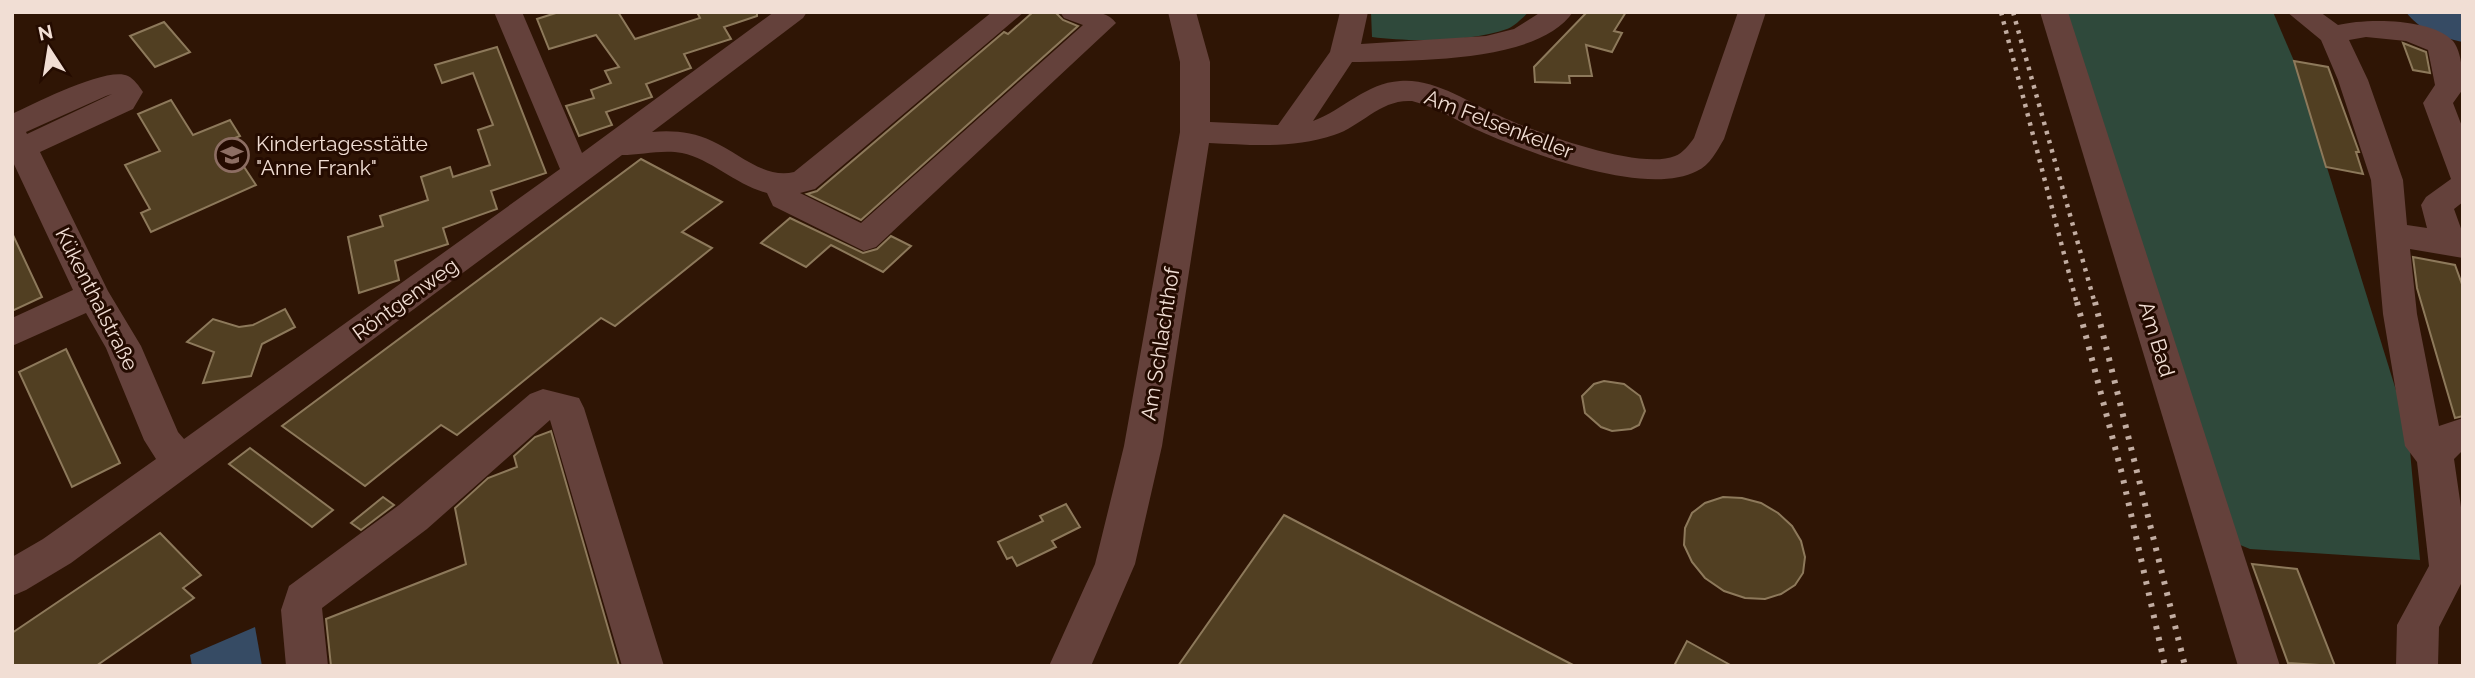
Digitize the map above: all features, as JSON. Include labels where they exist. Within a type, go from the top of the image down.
[{"type":"street","points":[[508,12],[568,157],[573,165],[580,169]]},
{"type":"street","name":"Röntgenweg","points":[[12,578],[57,551],[180,462],[793,12]]},
{"type":"street","points":[[615,144],[635,146],[666,141],[686,144],[705,149],[761,179],[780,185],[804,181],[1010,12]]},
{"type":"street","points":[[780,185],[784,198],[863,239],[1102,23],[1074,12]]},
{"type":"street","name":"Am Schlachthof","points":[[1070,666],[1115,564],[1134,491],[1195,132],[1195,62],[1182,12]]},
{"type":"street","points":[[1294,134],[1294,128],[1306,106],[1344,53],[1354,12]]},
{"type":"street","points":[[1344,53],[1475,48],[1517,39],[1536,30],[1559,12]]},
{"type":"street","name":"Am Felsenkeller","points":[[1195,132],[1294,134],[1328,127],[1366,102],[1386,93],[1410,90],[1430,96],[1497,127],[1574,155],[1632,168],[1682,166],[1703,149],[1709,139],[1752,12]]},
{"type":"street","name":"Am Bad","points":[[2054,12],[2259,666]]},
{"type":"street","points":[[2301,12],[2333,35],[2353,80],[2386,180],[2400,313],[2424,446],[2449,444],[2449,568],[2418,625],[2417,666]]},
{"type":"street","points":[[2333,35],[2366,28],[2434,40],[2442,46],[2450,86],[2438,103],[2463,172]]},
{"type":"street","name":"Kükenthalstraße","points":[[16,136],[93,295],[123,346],[163,440],[180,462]]},
{"type":"street","points":[[2455,245],[2437,205],[2463,187]]},
{"type":"street","points":[[2392,234],[2455,245]]},
{"type":"street","points":[[12,334],[93,295]]},
{"type":"street","points":[[307,666],[301,610],[303,599],[413,517],[543,404],[566,408],[643,666]]},
{"type":"green space","points":[[1371,12],[1529,12],[1510,28],[1493,33],[1459,39],[1404,40],[1372,37]]},
{"type":"green space","points":[[2064,12],[2273,12],[2294,61],[2408,429],[2420,560],[2250,549],[2233,542]]},
{"type":"water","points":[[2406,12],[2463,12],[2463,42],[2432,32],[2417,24]]},
{"type":"water","points":[[255,627],[262,666],[192,666],[190,655]]},
{"type":"building","points":[[559,12],[618,12],[635,39],[700,18],[697,12],[757,12],[757,16],[724,27],[731,39],[684,54],[691,68],[646,84],[652,97],[606,112],[612,125],[579,136],[566,106],[594,98],[591,90],[611,83],[605,71],[619,67],[596,35],[549,49],[537,19]]},
{"type":"building","points":[[1033,12],[1055,12],[1063,20],[1078,26],[861,220],[807,194],[817,191],[1004,32],[1008,34]]},
{"type":"building","points":[[1587,12],[1626,12],[1614,31],[1622,33],[1612,52],[1586,45],[1592,76],[1569,76],[1570,83],[1535,82],[1534,67]]},
{"type":"building","points":[[164,22],[190,52],[155,67],[130,36]]},
{"type":"building","points":[[2403,43],[2426,52],[2430,73],[2413,70]]},
{"type":"building","points":[[497,47],[546,173],[491,191],[497,209],[443,228],[448,244],[395,261],[399,280],[359,293],[348,237],[383,226],[380,216],[428,200],[421,177],[450,167],[453,177],[490,165],[478,130],[493,125],[473,73],[442,83],[435,65]]},
{"type":"building","points":[[2294,61],[2328,67],[2359,152],[2356,152],[2363,174],[2326,167]]},
{"type":"building","points":[[171,100],[193,135],[230,120],[240,136],[227,141],[256,185],[151,232],[141,213],[150,209],[125,165],[160,151],[138,114]]},
{"type":"building","points":[[641,159],[722,202],[682,232],[712,248],[615,326],[601,318],[457,435],[441,425],[365,486],[282,426]]},
{"type":"building","points":[[790,218],[863,253],[877,249],[891,236],[911,246],[883,272],[831,245],[806,267],[761,243]]},
{"type":"building","points":[[12,233],[42,297],[12,311]]},
{"type":"building","points":[[2413,257],[2455,265],[2463,287],[2463,416],[2455,418],[2417,288]]},
{"type":"building","points":[[285,309],[295,327],[262,344],[251,376],[203,383],[214,352],[187,342],[213,319],[239,327],[253,325]]},
{"type":"building","points":[[66,349],[120,463],[72,487],[19,372]]},
{"type":"building","points":[[1604,381],[1624,384],[1640,396],[1645,411],[1639,425],[1631,429],[1612,431],[1601,427],[1585,413],[1582,396],[1594,384]]},
{"type":"building","points":[[551,431],[619,666],[331,666],[326,619],[466,564],[455,508],[488,478],[517,467],[514,456],[535,437]]},
{"type":"building","points":[[250,448],[333,510],[312,527],[229,464]]},
{"type":"building","points":[[383,497],[394,505],[361,530],[351,523]]},
{"type":"building","points":[[1723,497],[1761,503],[1792,526],[1801,541],[1805,557],[1803,573],[1795,585],[1781,594],[1765,599],[1745,598],[1724,591],[1705,578],[1692,562],[1684,545],[1685,528],[1692,513],[1705,503]]},
{"type":"building","points":[[1066,504],[1080,527],[1052,541],[1056,547],[1017,566],[1012,557],[1007,559],[998,542],[1043,521],[1040,516]]},
{"type":"building","points":[[1284,515],[1575,666],[1178,666]]},
{"type":"building","points":[[160,533],[201,575],[183,588],[194,598],[96,666],[12,666],[12,633]]},
{"type":"building","points":[[2252,564],[2297,569],[2335,666],[2288,663]]},
{"type":"building","points":[[1687,641],[1732,666],[1674,666]]},
{"type":"railway","points":[[2001,12],[2077,304]]},
{"type":"railway","points":[[2013,12],[2095,304]]},
{"type":"railway","points":[[2077,302],[2122,474],[2165,666]]},
{"type":"railway","points":[[2095,302],[2185,666]]},
{"type":"place","name":"Kindertagesstätte \"Anne Frank\"","points":[[232,155]]}]
